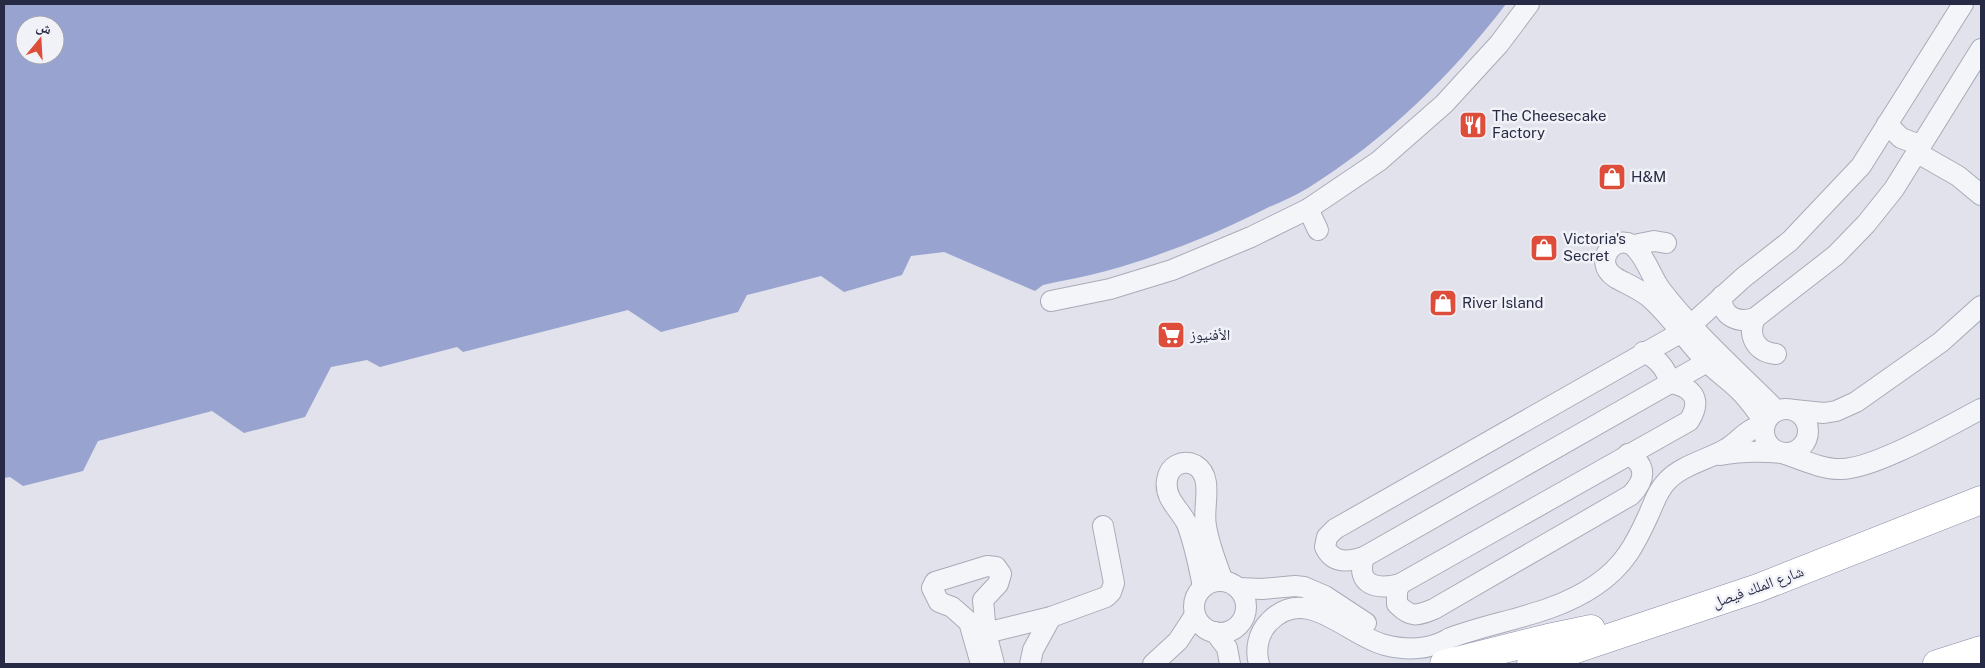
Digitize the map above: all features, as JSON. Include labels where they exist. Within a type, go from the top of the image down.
[{"type":"highway","name":"شارع الملك فيصل","points":[[1531,664],[1758,588],[1976,504]]},
{"type":"highway","points":[[1444,664],[1575,632],[1657,623]]},
{"type":"highway","points":[[1944,662],[1981,638]]},
{"type":"highway","points":[[1944,662],[1981,650]]},
{"type":"street","points":[[1051,302],[1110,290],[1172,270],[1251,237],[1308,209],[1379,161],[1444,104],[1499,44],[1529,4]]},
{"type":"street","points":[[1707,362],[1364,557],[1348,561],[1332,558],[1325,547],[1327,536],[1335,529],[1686,328],[1790,241],[1861,166],[1963,4]]},
{"type":"street","points":[[1722,296],[1724,309],[1734,319],[1746,321],[1755,318],[1836,256],[1866,224],[1882,203],[1981,49]]},
{"type":"street","points":[[1887,124],[1901,138],[1966,181],[1981,195]]},
{"type":"street","points":[[1308,209],[1318,230]]},
{"type":"street","points":[[1666,243],[1654,241],[1634,245],[1626,242],[1617,243],[1610,248],[1606,255],[1605,263],[1608,271],[1654,302],[1686,328],[1775,417]]},
{"type":"street","points":[[1634,245],[1707,362],[1775,417],[1801,415],[1806,422],[1807,440],[1802,448],[1794,452],[1783,454],[1749,452],[1706,458]]},
{"type":"street","points":[[1637,290],[1652,276]]},
{"type":"street","points":[[1259,664],[1258,646],[1262,632],[1272,618],[1287,610],[1312,609],[1325,614],[1374,641],[1396,647],[1423,648],[1568,600],[1595,586],[1619,565],[1634,548],[1660,491],[1666,482],[1684,468],[1727,448],[1754,427],[1775,417],[1841,410],[1856,402],[1941,342],[1981,306]]},
{"type":"street","points":[[1755,318],[1751,332],[1756,346],[1768,353],[1776,354]]},
{"type":"street","points":[[1643,352],[1655,358],[1670,383]]},
{"type":"street","points":[[1364,557],[1362,571],[1369,583],[1375,587],[1382,588],[1400,584],[1689,421],[1694,412],[1696,402],[1692,392],[1684,386],[1670,383]]},
{"type":"street","points":[[1775,417],[1763,434],[1769,446],[1783,454],[1826,468],[1851,469],[1896,452],[1981,409]]},
{"type":"street","points":[[1400,584],[1397,591],[1397,604],[1405,612],[1413,615],[1434,609],[1631,495],[1640,484],[1643,476],[1642,468],[1637,459],[1628,454]]},
{"type":"street","points":[[1203,587],[1196,553],[1182,514],[1170,499],[1166,483],[1170,472],[1179,464],[1192,463],[1202,471],[1206,485],[1205,509],[1207,531],[1231,585],[1244,596],[1246,606],[1244,617],[1251,664]]},
{"type":"street","points":[[1182,514],[1205,509]]},
{"type":"street","points":[[980,636],[1051,617],[1106,598],[1111,592],[1114,583],[1103,526]]},
{"type":"street","points":[[1153,664],[1178,641],[1195,615],[1195,600],[1203,587],[1216,581],[1262,590],[1295,586],[1337,603],[1373,627],[1393,634],[1411,637],[1450,638]]},
{"type":"street","points":[[1168,664],[1182,651],[1213,632],[1231,630],[1244,617],[1279,596],[1312,593],[1327,604],[1351,628]]},
{"type":"street","points":[[1195,615],[1204,627],[1213,632],[1227,648],[1230,664]]},
{"type":"street","points":[[1030,664],[1032,650],[1051,617]]},
{"type":"street","points":[[980,636],[981,664]]},
{"type":"street","points":[[980,636],[994,664]]},
{"type":"water","points":[[4,4],[1506,4],[1463,56],[1415,105],[1390,128],[1336,169],[1298,194],[1228,227],[1188,244],[1127,265],[1043,285],[1035,291],[944,252],[911,256],[902,275],[844,292],[821,276],[747,295],[738,312],[661,332],[628,310],[463,352],[457,347],[380,367],[367,360],[331,367],[305,417],[244,433],[212,411],[98,441],[83,471],[23,486],[10,477],[4,478]]},
{"type":"place","name":"The Cheesecake Factory","points":[[1473,125]]},
{"type":"place","name":"H&M","points":[[1612,177]]},
{"type":"place","name":"Victoria's Secret","points":[[1544,248]]},
{"type":"place","name":"River Island","points":[[1443,303]]},
{"type":"place","name":"الأفنيوز","points":[[1171,335]]}]
